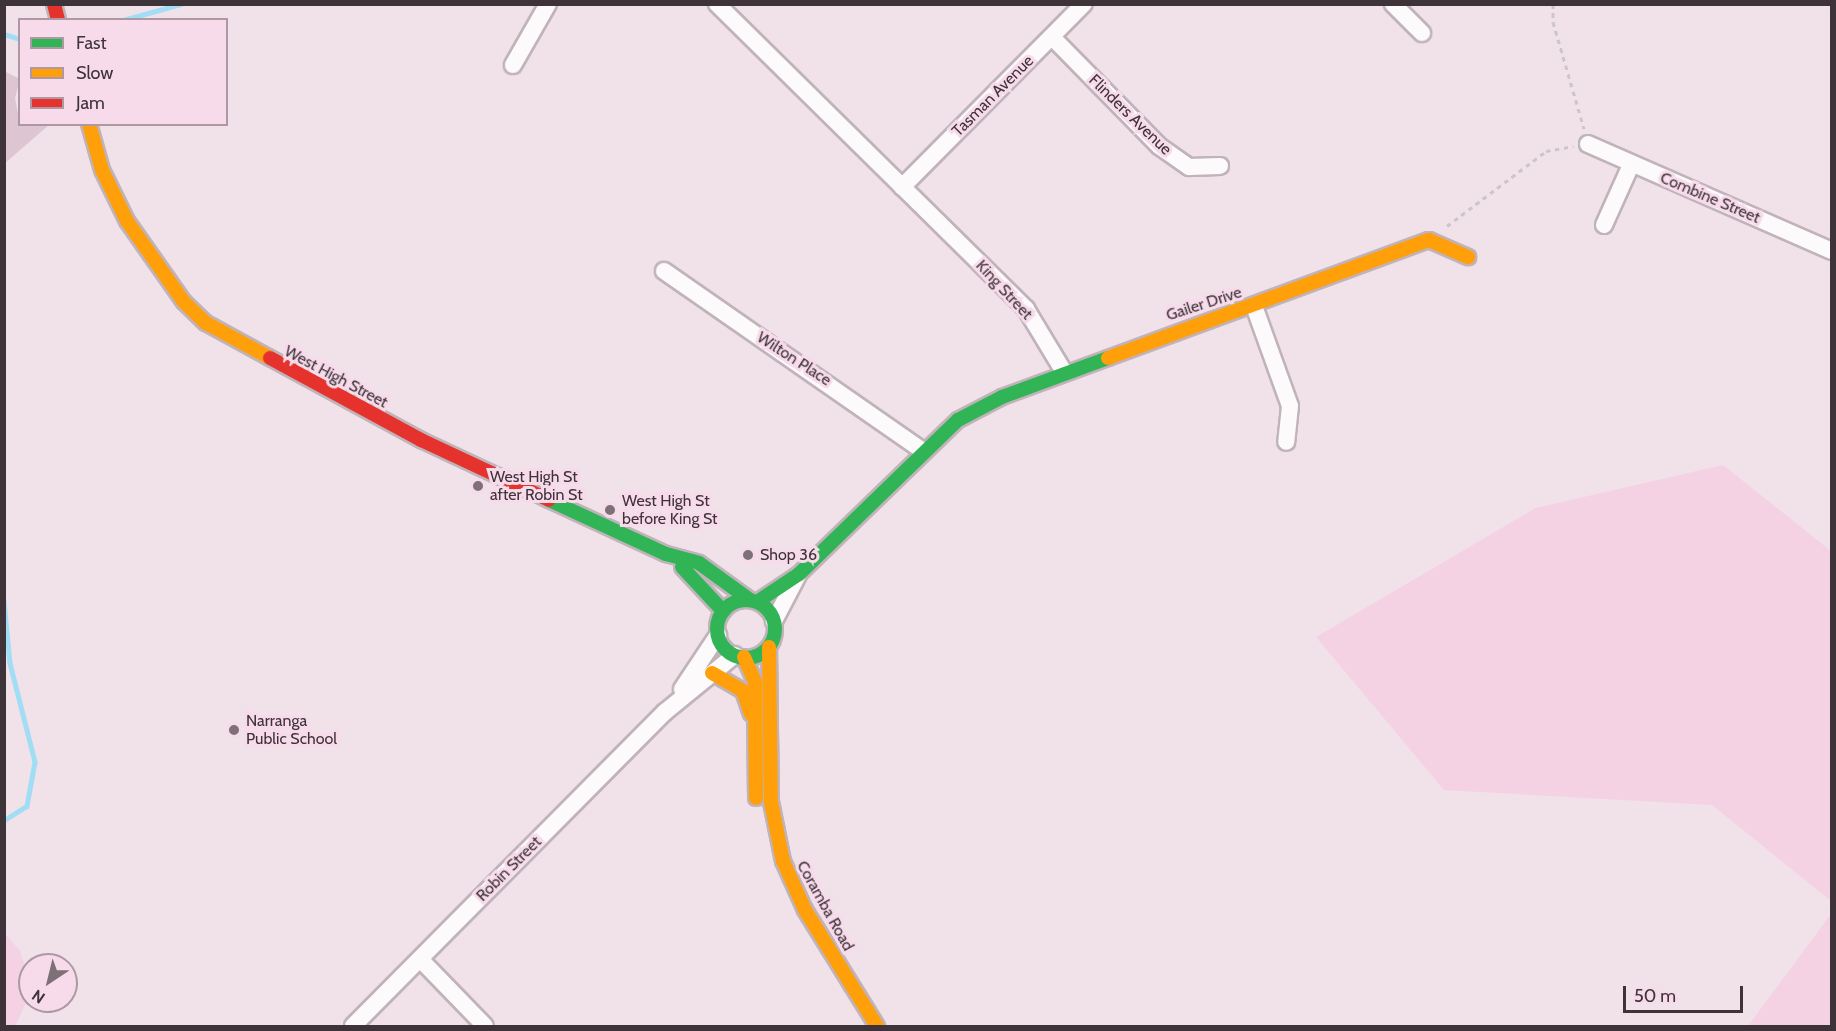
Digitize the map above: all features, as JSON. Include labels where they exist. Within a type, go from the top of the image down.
[{"type":"main road","name":"West High Street","points":[[90,126],[102,170],[127,221],[184,302],[206,323],[421,440],[666,554],[699,563],[753,601]]},
{"type":"main road","points":[[1429,240],[1468,256]]},
{"type":"main road","name":"Gailer Drive","points":[[1064,372],[1254,306],[1429,240]]},
{"type":"main road","points":[[753,601],[774,621],[769,647],[739,656],[718,635],[723,611],[753,601],[799,574],[922,450],[958,420],[1064,372]]},
{"type":"main road","name":"West High Street","points":[[666,554],[723,611]]},
{"type":"main road","name":"Coramba Road","points":[[769,647],[771,802],[783,861],[805,910],[877,1026]]},
{"type":"main road","name":"Coramba Road","points":[[739,656],[754,682],[751,714],[761,835],[785,903],[860,1026]]},
{"type":"main road","points":[[712,673],[742,691],[751,714]]},
{"type":"street","points":[[513,65],[548,4]]},
{"type":"street","name":"King Street","points":[[717,4],[1026,309],[1064,372]]},
{"type":"street","name":"Tasman Avenue","points":[[902,187],[1084,4]]},
{"type":"street","points":[[1393,4],[1422,33]]},
{"type":"street","name":"Flinders Avenue","points":[[1052,38],[1159,146],[1189,167],[1220,166]]},
{"type":"street","name":"Combine Street","points":[[1588,144],[1631,165],[1832,251]]},
{"type":"street","points":[[1604,225],[1631,165]]},
{"type":"street","name":"Wilton Place","points":[[664,271],[922,450]]},
{"type":"street","points":[[1254,306],[1290,406],[1286,442]]},
{"type":"street","points":[[774,621],[799,574]]},
{"type":"street","name":"Robin Street","points":[[665,711],[718,635]]},
{"type":"street","name":"Robin Street","points":[[353,1026],[665,711],[712,673],[739,656]]},
{"type":"street","points":[[420,959],[485,1026]]},
{"type":"path","points":[[1429,240],[1546,151],[1588,144],[1553,22],[1553,4]]},
{"type":"shaded area","points":[[1723,465],[1831,551],[1831,901],[1712,805],[1444,790],[1316,637],[1536,508]]},
{"type":"shaded area","points":[[1831,914],[1831,1026],[1748,1026]]},
{"type":"shaded area","points":[[4,932],[21,953],[18,953],[18,1013],[21,1013],[15,1026],[5,1026]]},
{"type":"building","points":[[4,71],[18,78],[15,98],[18,126],[48,126],[4,164]]},
{"type":"waterway","points":[[130,18],[181,4]]},
{"type":"waterway","points":[[4,34],[18,38]]},
{"type":"waterway","points":[[4,601],[10,663],[35,762],[27,806],[4,821]]},
{"type":"traffic: fast","points":[[757,602],[799,574],[958,420],[1002,397],[1108,358]]},
{"type":"traffic: fast","points":[[549,500],[666,554],[699,563],[750,600]]},
{"type":"traffic: fast","points":[[682,567],[723,611]]},
{"type":"traffic: fast","points":[[746,600],[762,605],[770,613],[775,629],[770,645],[762,653],[746,658],[730,653],[722,645],[717,629],[722,613],[730,605],[746,600]]},
{"type":"traffic: slow","points":[[90,126],[102,170],[127,221],[184,302],[206,323],[270,358]]},
{"type":"traffic: slow","points":[[1108,358],[1429,240],[1468,257]]},
{"type":"traffic: slow","points":[[769,647],[771,802],[783,861],[805,910],[877,1026]]},
{"type":"traffic: slow","points":[[744,657],[755,682],[756,798]]},
{"type":"traffic: slow","points":[[712,673],[743,691],[751,714]]},
{"type":"traffic: jam","points":[[54,4],[58,18]]},
{"type":"traffic: jam","points":[[270,358],[421,440],[549,500]]},
{"type":"place","name":"West High St after Robin St","points":[[478,486]]},
{"type":"place","name":"West High St before King St","points":[[610,510]]},
{"type":"place","name":"Shop 36","points":[[748,555]]},
{"type":"place","name":"Narranga Public School","points":[[234,730]]}]
